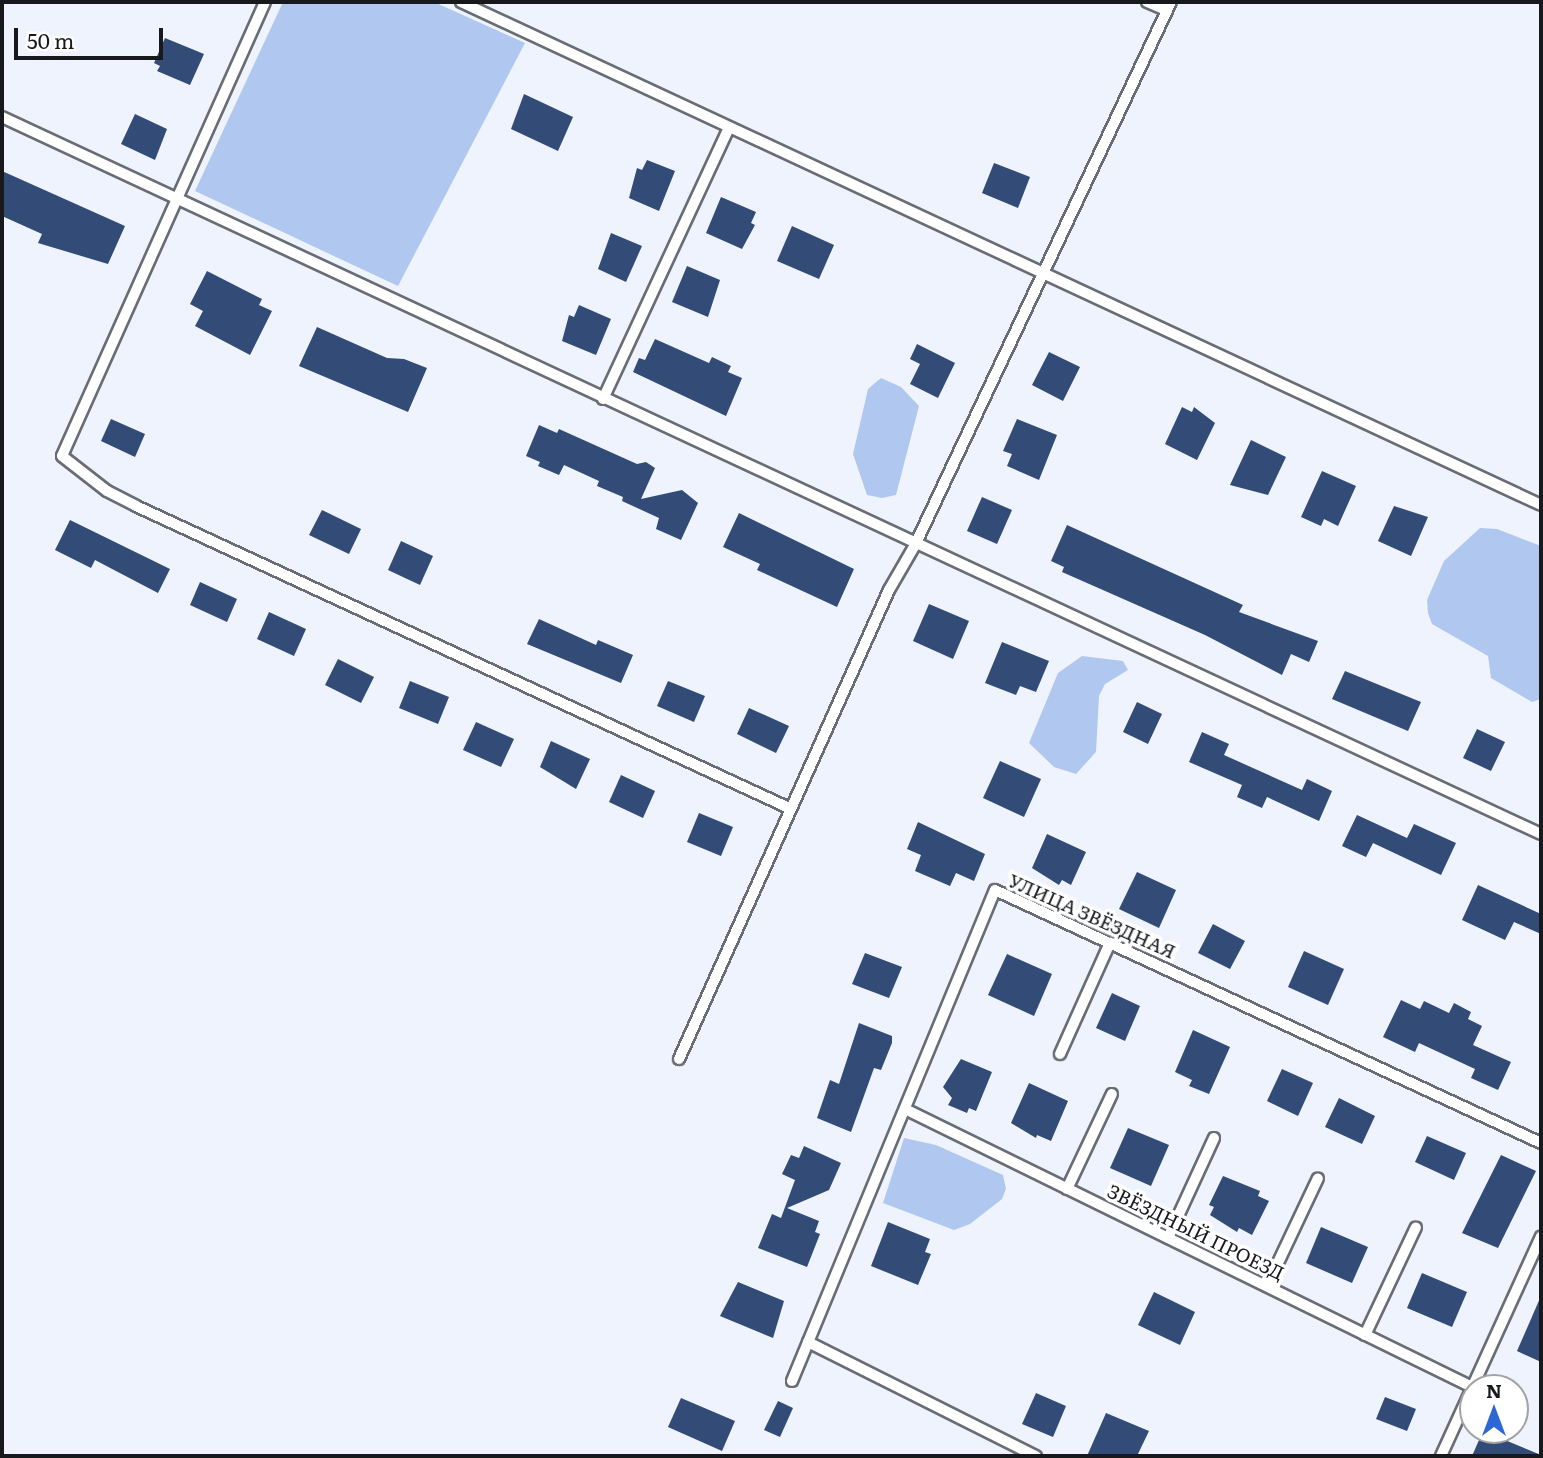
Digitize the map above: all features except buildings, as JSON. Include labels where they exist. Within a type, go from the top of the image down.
[{"type":"lane","points":[[265,2],[62,456],[107,491],[136,506],[789,808]]},
{"type":"lane","points":[[461,2],[1040,274],[1541,505]]},
{"type":"lane","points":[[679,1059],[789,808],[828,733],[889,590],[915,545],[1168,6],[1147,2]]},
{"type":"lane","points":[[2,117],[915,545],[1541,834]]},
{"type":"lane","points":[[603,399],[729,128]]},
{"type":"lane","name":"УЛИЦА ЗВЁЗДНАЯ","points":[[792,1381],[995,890],[1541,1143]]},
{"type":"lane","points":[[1060,1054],[1110,943]]},
{"type":"lane","points":[[1067,1189],[1112,1094]]},
{"type":"lane","name":"ЗВЁЗДНЫЙ ПРОЕЗД","points":[[905,1109],[1459,1381]]},
{"type":"lane","points":[[1168,1238],[1214,1138]]},
{"type":"lane","points":[[1267,1286],[1318,1178]]},
{"type":"lane","points":[[1365,1335],[1416,1227]]},
{"type":"lane","points":[[1478,1374],[1541,1237]]},
{"type":"lane","points":[[808,1342],[1036,1456]]},
{"type":"lane","points":[[1441,1456],[1459,1416]]},
{"type":"shaded area","points":[[283,2],[434,2],[525,43],[398,286],[195,191]]},
{"type":"shaded area","points":[[881,378],[901,387],[919,406],[896,495],[882,498],[867,495],[853,454],[868,389]]},
{"type":"shaded area","points":[[1480,528],[1497,529],[1541,546],[1541,699],[1532,702],[1491,678],[1488,656],[1432,624],[1428,613],[1427,600],[1444,561]]},
{"type":"shaded area","points":[[1082,656],[1123,661],[1128,670],[1105,684],[1099,696],[1096,752],[1076,774],[1054,767],[1029,743],[1058,673]]},
{"type":"shaded area","points":[[904,1138],[936,1145],[1003,1175],[1006,1189],[1002,1199],[970,1224],[954,1230],[883,1203]]}]
